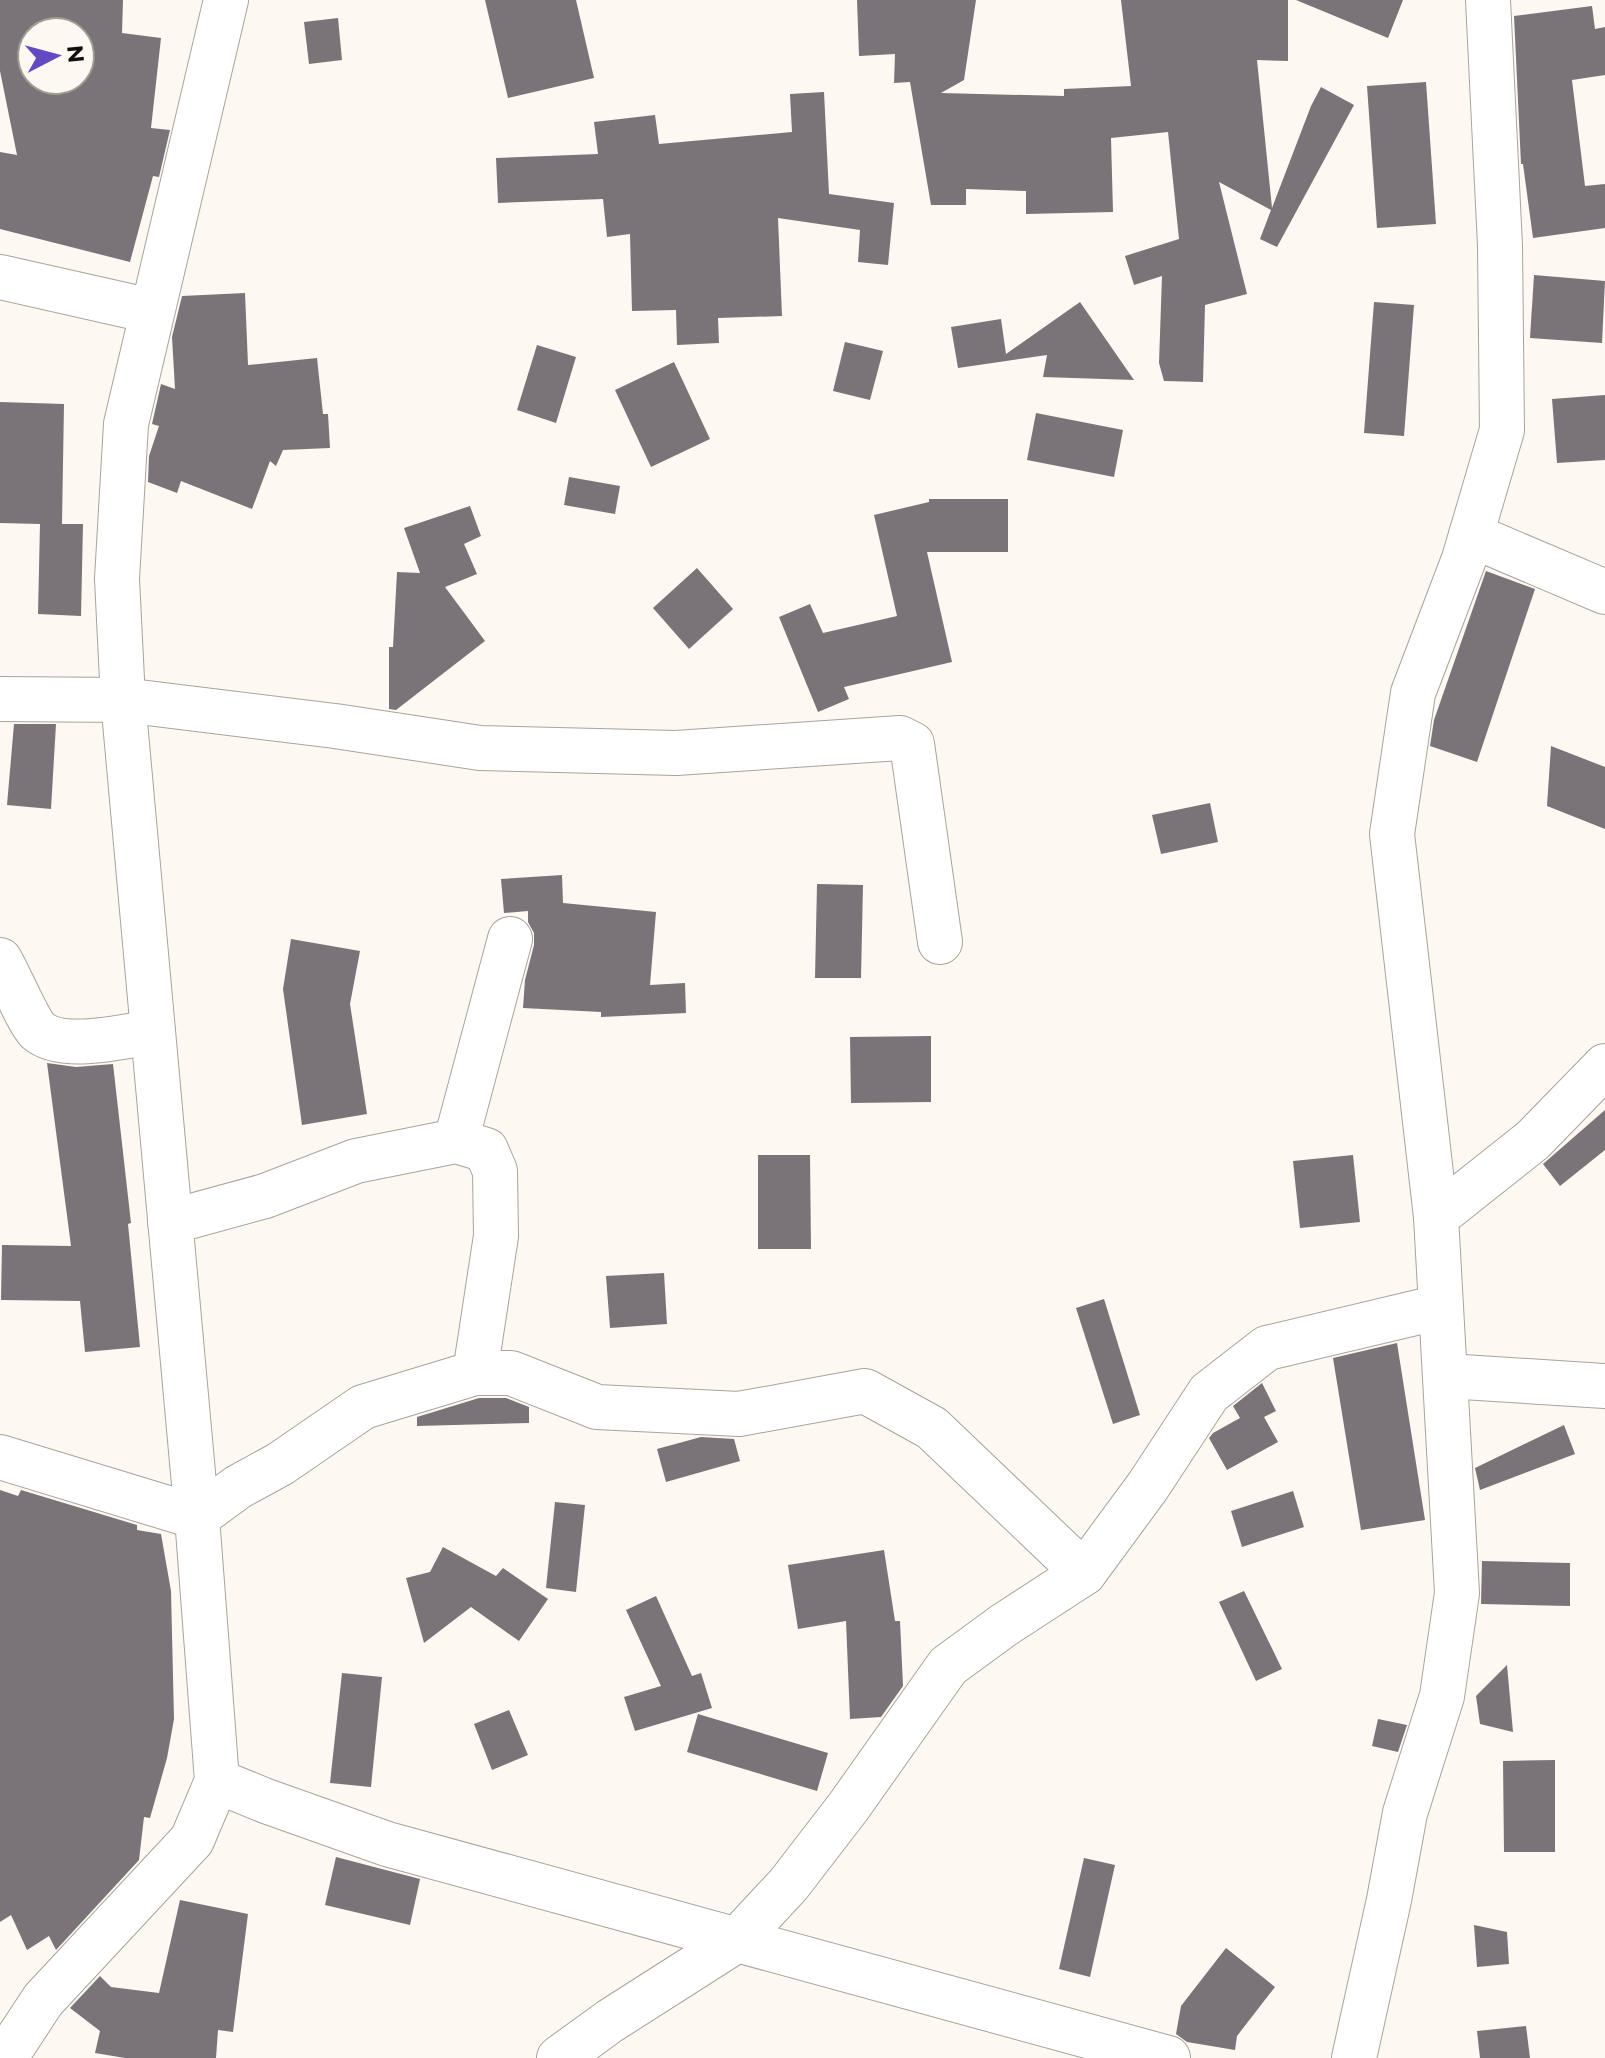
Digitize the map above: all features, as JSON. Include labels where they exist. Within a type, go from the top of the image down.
[{"type":"street","points":[[5,2058],[43,2000],[192,1840],[217,1781],[197,1517],[123,700],[117,579],[126,424],[226,0]]},
{"type":"street","points":[[1354,2058],[1405,1813],[1442,1696],[1457,1593],[1436,1217],[1392,834],[1413,693],[1471,535],[1502,430],[1500,246],[1488,0]]},
{"type":"street","points":[[0,277],[151,311]]},
{"type":"street","points":[[1471,535],[1605,592]]},
{"type":"street","points":[[0,699],[123,700],[335,726],[480,748],[676,753],[900,738],[912,744],[940,942]]},
{"type":"street","points":[[456,1141],[510,939]]},
{"type":"street","points":[[0,960],[37,1030],[49,1036],[79,1042],[153,1032]]},
{"type":"street","points":[[1436,1217],[1533,1140],[1605,1066]]},
{"type":"street","points":[[170,1222],[265,1196],[356,1161],[456,1141],[486,1150],[495,1171],[496,1236],[475,1373]]},
{"type":"street","points":[[559,2058],[610,2021],[737,1940],[798,1873],[948,1666],[1084,1573],[1148,1486],[1209,1393],[1267,1348],[1440,1307]]},
{"type":"street","points":[[197,1517],[363,1407],[475,1373],[511,1373],[597,1407],[739,1414],[865,1391],[932,1428],[1084,1573]]},
{"type":"street","points":[[1447,1376],[1605,1386]]},
{"type":"street","points":[[0,1457],[197,1517]]},
{"type":"street","points":[[217,1781],[387,1844],[1168,2058]]},
{"type":"building","points":[[0,0],[123,0],[122,33],[161,38],[151,128],[170,130],[159,177],[153,176],[130,262],[0,229],[0,152],[17,155],[0,71]]},
{"type":"building","points":[[485,0],[576,0],[594,78],[508,98]]},
{"type":"building","points":[[857,0],[976,0],[964,80],[941,93],[1064,96],[1064,89],[1131,86],[1121,0],[1288,0],[1288,61],[1257,60],[1272,208],[1321,87],[1354,105],[1277,247],[1260,239],[1271,210],[1219,182],[1247,294],[1205,305],[1203,382],[1164,381],[1159,363],[1162,276],[1134,285],[1125,256],[1179,239],[1168,132],[1111,138],[1113,212],[1026,214],[1026,191],[966,189],[966,205],[931,205],[910,82],[894,83],[895,54],[859,56]]},
{"type":"building","points":[[1296,0],[1403,0],[1388,38]]},
{"type":"building","points":[[1592,6],[1595,29],[1605,27],[1605,75],[1572,80],[1585,186],[1605,184],[1605,228],[1533,238],[1521,164],[1514,16]]},
{"type":"building","points":[[338,18],[342,60],[309,64],[304,22]]},
{"type":"building","points":[[1426,82],[1436,224],[1377,228],[1367,86]]},
{"type":"building","points":[[824,92],[829,194],[894,203],[888,265],[858,262],[860,230],[778,218],[782,316],[718,318],[719,343],[677,345],[676,310],[632,311],[630,234],[607,237],[603,199],[498,203],[496,158],[598,154],[594,122],[655,115],[659,144],[792,132],[790,94]]},
{"type":"building","points":[[1534,275],[1605,281],[1602,343],[1530,338]]},
{"type":"building","points":[[245,293],[248,365],[317,358],[323,414],[328,414],[330,448],[283,450],[276,466],[270,461],[252,509],[181,481],[177,493],[148,482],[149,456],[159,426],[152,424],[161,384],[175,389],[172,337],[182,296]]},
{"type":"building","points":[[1080,302],[1134,380],[1043,377],[1047,355],[958,368],[951,327],[1001,319],[1006,354]]},
{"type":"building","points":[[1374,302],[1414,305],[1404,436],[1364,433]]},
{"type":"building","points":[[845,342],[883,351],[870,400],[833,391]]},
{"type":"building","points":[[537,345],[576,357],[556,423],[517,410]]},
{"type":"building","points":[[674,362],[710,439],[651,467],[615,390]]},
{"type":"building","points":[[1605,395],[1605,460],[1557,463],[1552,399]]},
{"type":"building","points":[[0,402],[64,404],[62,524],[83,524],[81,616],[38,614],[40,524],[0,523]]},
{"type":"building","points":[[1036,413],[1123,430],[1114,477],[1027,460]]},
{"type":"building","points":[[569,477],[620,486],[615,514],[564,505]]},
{"type":"building","points":[[929,499],[1008,499],[1008,552],[927,552],[952,662],[844,687],[849,699],[818,712],[779,617],[810,604],[823,633],[897,616],[874,515],[929,502]]},
{"type":"building","points":[[470,506],[481,536],[464,544],[477,574],[445,587],[485,641],[396,710],[389,709],[389,647],[393,647],[397,572],[420,573],[404,528]]},
{"type":"building","points":[[697,568],[733,609],[689,649],[653,608]]},
{"type":"building","points":[[1486,571],[1535,589],[1477,762],[1430,746],[1434,720]]},
{"type":"building","points":[[14,724],[56,724],[51,809],[7,805]]},
{"type":"building","points":[[1551,746],[1605,767],[1605,829],[1547,806]]},
{"type":"building","points":[[1210,803],[1218,842],[1161,854],[1152,815]]},
{"type":"building","points":[[562,875],[563,903],[656,912],[650,985],[685,983],[686,1013],[601,1017],[601,1012],[523,1008],[534,933],[528,922],[528,911],[504,913],[501,879]]},
{"type":"building","points":[[817,884],[863,885],[861,978],[815,978]]},
{"type":"building","points":[[291,939],[360,951],[350,1004],[367,1114],[302,1125],[283,989]]},
{"type":"building","points":[[931,1036],[931,1102],[851,1103],[850,1037]]},
{"type":"building","points":[[47,1063],[76,1067],[113,1064],[131,1223],[128,1224],[140,1347],[85,1352],[80,1301],[1,1300],[2,1245],[71,1246]]},
{"type":"building","points":[[1605,1110],[1605,1150],[1560,1186],[1543,1164]]},
{"type":"building","points":[[758,1155],[810,1155],[811,1249],[758,1249]]},
{"type":"building","points":[[1353,1155],[1360,1222],[1300,1228],[1293,1161]]},
{"type":"building","points":[[664,1273],[667,1324],[610,1328],[606,1276]]},
{"type":"building","points":[[1104,1299],[1140,1415],[1113,1424],[1076,1308]]},
{"type":"building","points":[[1397,1343],[1425,1520],[1361,1530],[1333,1358]]},
{"type":"building","points":[[1262,1383],[1276,1411],[1264,1417],[1278,1442],[1227,1470],[1209,1438],[1240,1418],[1233,1406]]},
{"type":"building","points":[[479,1398],[506,1398],[529,1407],[529,1423],[417,1426],[417,1417]]},
{"type":"building","points":[[1564,1425],[1575,1454],[1480,1490],[1475,1468]]},
{"type":"building","points":[[701,1437],[734,1439],[740,1461],[666,1482],[657,1449]]},
{"type":"building","points":[[0,1490],[18,1496],[21,1490],[137,1525],[137,1530],[161,1534],[171,1591],[174,1719],[150,1818],[144,1817],[139,1860],[56,1950],[49,1936],[27,1950],[11,1915],[0,1922]]},
{"type":"building","points":[[1293,1491],[1304,1527],[1242,1547],[1231,1511]]},
{"type":"building","points":[[555,1502],[585,1505],[576,1592],[546,1588]]},
{"type":"building","points":[[443,1547],[496,1576],[503,1568],[548,1599],[519,1641],[471,1607],[424,1643],[406,1578],[430,1572]]},
{"type":"building","points":[[884,1550],[895,1621],[900,1621],[903,1686],[881,1717],[850,1719],[846,1621],[798,1629],[788,1565]]},
{"type":"building","points":[[1482,1561],[1570,1563],[1570,1606],[1481,1604]]},
{"type":"building","points":[[1244,1591],[1282,1669],[1256,1681],[1219,1602]]},
{"type":"building","points":[[656,1596],[692,1676],[701,1673],[712,1708],[635,1731],[624,1697],[661,1686],[626,1610]]},
{"type":"building","points":[[1507,1665],[1513,1732],[1480,1724],[1476,1696]]},
{"type":"building","points":[[342,1673],[382,1677],[371,1787],[330,1783]]},
{"type":"building","points":[[509,1710],[528,1755],[492,1770],[474,1724]]},
{"type":"building","points":[[698,1714],[828,1753],[817,1791],[687,1752]]},
{"type":"building","points":[[1378,1719],[1407,1725],[1398,1752],[1372,1746]]},
{"type":"building","points":[[1555,1760],[1555,1852],[1504,1852],[1503,1761]]},
{"type":"building","points":[[336,1857],[420,1879],[410,1925],[325,1905]]},
{"type":"building","points":[[1084,1858],[1115,1865],[1090,1977],[1059,1969]]},
{"type":"building","points":[[180,1900],[248,1914],[233,2032],[218,2030],[216,2058],[125,2058],[95,2053],[100,2031],[70,2008],[100,1976],[111,1987],[159,1993]]},
{"type":"building","points":[[1474,1925],[1507,1932],[1509,1964],[1477,1967]]},
{"type":"building","points":[[1226,1948],[1275,1987],[1237,2036],[1235,2050],[1187,2042],[1176,2034],[1181,2006]]},
{"type":"building","points":[[1526,2026],[1530,2058],[1480,2058],[1477,2031]]}]
